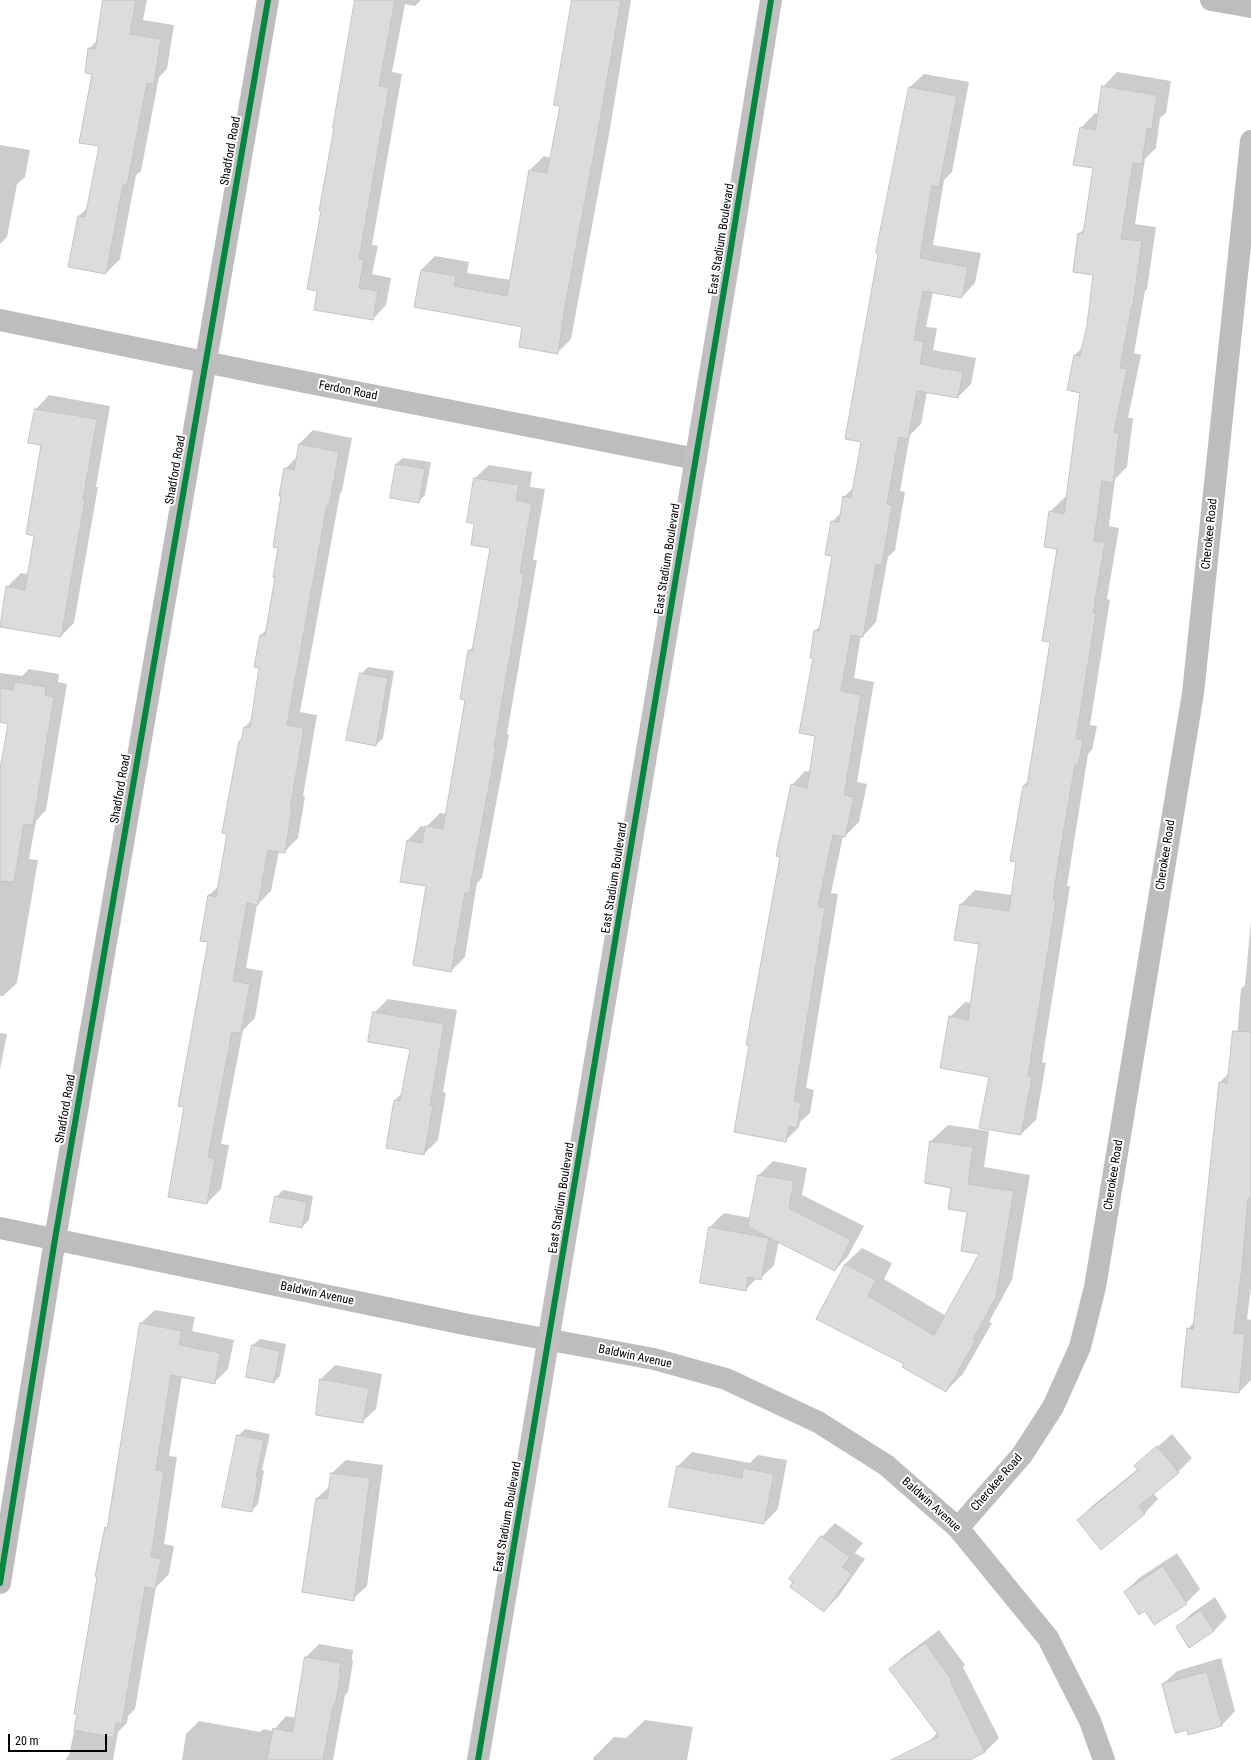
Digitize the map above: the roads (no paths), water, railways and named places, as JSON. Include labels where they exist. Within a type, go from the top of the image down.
[{"type":"main road","name":"East Stadium Boulevard","points":[[478,1760],[696,459],[771,0]]},
{"type":"street","name":"Shadford Road","points":[[0,1583],[55,1239],[268,0]]},
{"type":"street","points":[[1211,0],[1251,7]]},
{"type":"street","name":"Cherokee Road","points":[[958,1528],[1022,1456],[1053,1407],[1080,1346],[1095,1286],[1193,693],[1251,141]]},
{"type":"street","name":"Ferdon Road","points":[[0,320],[696,459]]},
{"type":"street","name":"Baldwin Avenue","points":[[0,1228],[469,1325],[654,1359],[726,1379],[818,1422],[886,1465],[958,1528],[1048,1638],[1090,1721],[1104,1760]]}]
